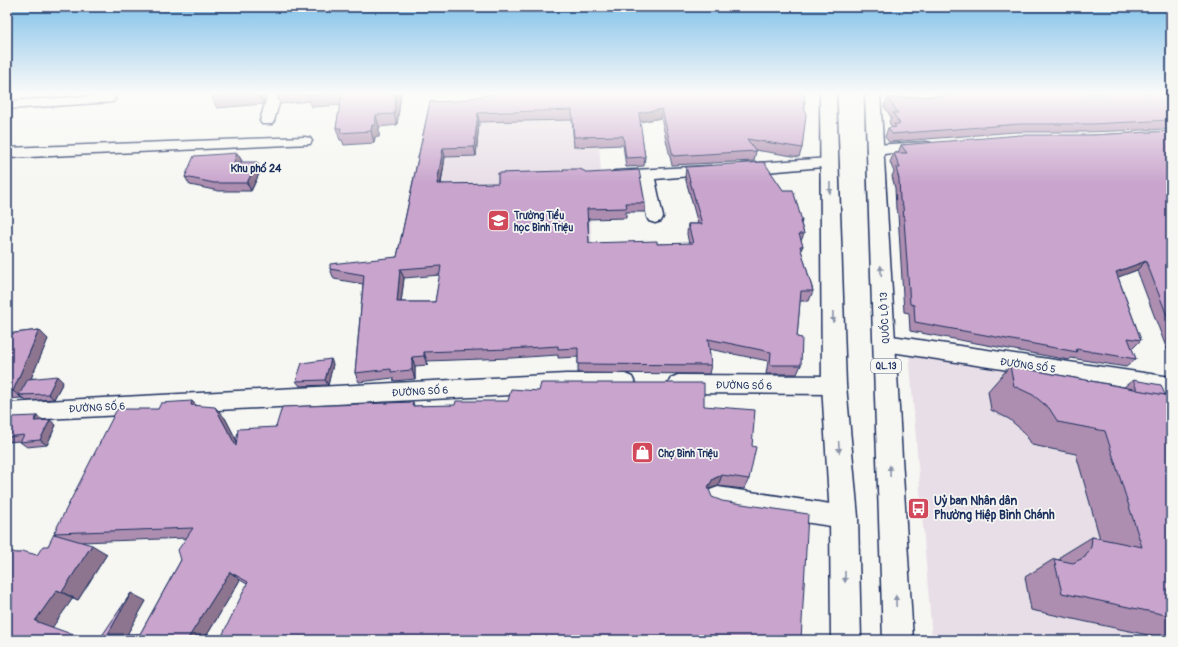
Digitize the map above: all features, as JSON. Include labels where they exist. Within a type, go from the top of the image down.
[{"type":"highway","points":[[829,123],[834,385],[844,517],[846,640]]},
{"type":"highway","name":"QUỐC LỘ 13","points":[[873,123],[885,344],[898,640]]},
{"type":"street","points":[[7,154],[156,146],[305,142]]},
{"type":"street","points":[[874,150],[936,145]]},
{"type":"street","points":[[603,176],[647,175],[830,164]]},
{"type":"street","points":[[647,175],[655,217]]},
{"type":"street","name":"ĐƯỜNG SỐ 5","points":[[885,344],[1171,386]]},
{"type":"street","name":"ĐƯỜNG SỐ 6","points":[[7,412],[566,383],[834,385]]},
{"type":"street","points":[[718,498],[844,517]]},
{"type":"shaded area","name":"Trường Tiểu học Bình Triệu","points":[[427,123],[586,123],[598,129],[601,174],[588,179],[593,263],[397,265]]},
{"type":"shaded area","points":[[909,352],[1151,391],[1171,441],[1171,640],[942,640],[932,638]]},
{"type":"building","points":[[337,123],[375,123],[375,125],[372,125],[371,131],[340,133],[341,128],[336,128]]},
{"type":"building","points":[[425,123],[477,123],[474,147],[443,148],[437,184],[498,183],[498,173],[563,171],[563,169],[580,169],[588,173],[639,170],[645,203],[626,203],[627,208],[587,209],[589,243],[657,241],[657,244],[693,243],[688,224],[702,224],[686,167],[764,162],[783,190],[793,190],[802,221],[800,221],[804,234],[799,234],[803,246],[800,246],[813,291],[801,291],[797,337],[802,338],[801,365],[770,365],[771,352],[708,339],[711,365],[578,364],[578,348],[558,349],[558,346],[424,352],[424,356],[412,357],[412,370],[391,372],[391,369],[355,373],[364,275],[330,269],[330,264],[397,257]],"holes":[[[441,266],[435,302],[397,302],[400,269]]]},
{"type":"building","points":[[573,123],[640,123],[645,157],[626,158],[623,136],[574,137]]},
{"type":"building","points":[[665,123],[805,123],[802,148],[747,139],[756,151],[673,156]]},
{"type":"building","points":[[1108,123],[1020,124],[892,134],[888,128],[896,127],[894,124]]},
{"type":"building","points":[[1171,131],[1171,326],[1146,261],[1116,272],[1141,340],[1128,338],[1136,359],[1076,349],[1077,352],[915,322],[914,305],[910,304],[903,206],[900,200],[899,179],[896,168],[900,168],[894,153],[907,153],[901,145],[1020,135],[1092,135]]},
{"type":"building","points":[[237,153],[234,162],[257,162],[247,183],[214,183],[185,177],[194,156]]},
{"type":"building","points":[[39,330],[13,391],[7,391],[7,334]]},
{"type":"building","points":[[331,359],[325,380],[296,381],[302,363]]},
{"type":"building","points":[[1010,366],[1171,396],[1171,616],[1062,593],[1054,559],[1073,563],[1085,557],[1091,547],[1092,537],[1142,547],[1105,431],[1058,422],[1049,408],[1033,395],[1014,386]]},
{"type":"building","points":[[57,376],[48,394],[19,395],[28,379]]},
{"type":"building","points":[[1133,380],[1161,385],[1165,395],[1137,390]]},
{"type":"building","points":[[541,383],[704,383],[704,406],[755,410],[752,446],[756,447],[749,479],[722,475],[713,479],[708,487],[712,497],[722,501],[808,514],[801,640],[220,640],[248,582],[230,572],[187,640],[99,640],[131,593],[108,634],[140,634],[181,560],[178,550],[193,528],[54,533],[117,409],[158,409],[161,403],[192,401],[191,405],[215,407],[236,446],[238,429],[276,427],[282,407],[413,402],[412,406],[455,405],[456,401],[508,401],[511,389],[539,391]]},
{"type":"building","points":[[37,416],[34,421],[50,420],[40,440],[20,442],[24,435],[7,437],[7,424],[11,417]]},
{"type":"building","points":[[54,534],[92,545],[62,592],[57,590],[35,621],[88,640],[7,640],[7,550],[16,553],[20,553],[22,551],[37,555],[43,546],[48,546]]},
{"type":"place","name":"Trường Tiểu học Bình Triệu","points":[[498,221]]},
{"type":"place","name":"Chợ Bình Triệu","points":[[642,453]]},
{"type":"place","name":"Uỷ ban Nhân dân Phường Hiệp Bình Chánh","points":[[918,508]]},
{"type":"district","name":"Khu phố 24","points":[[256,168]]}]
